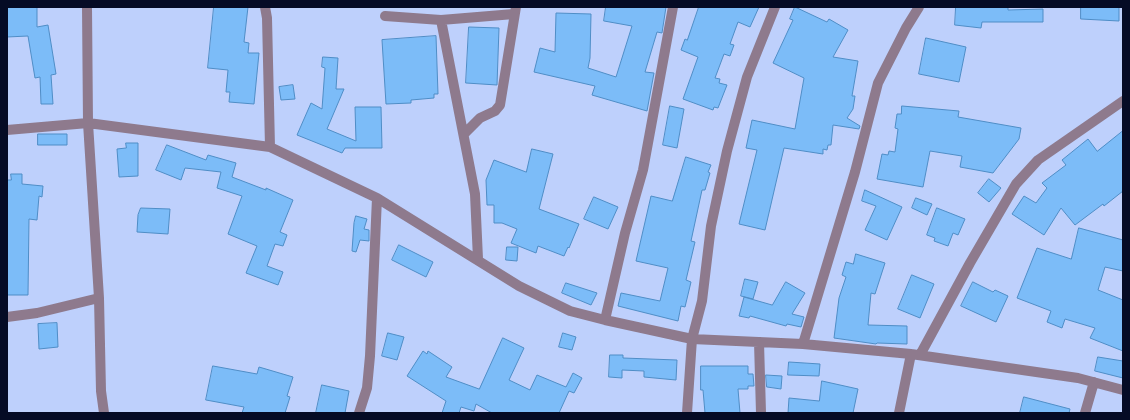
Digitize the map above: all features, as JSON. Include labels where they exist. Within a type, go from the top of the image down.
[{"type":"street","points":[[87,7],[88,123],[99,298],[101,391],[104,413]]},
{"type":"street","points":[[265,7],[267,18],[270,147]]},
{"type":"street","points":[[605,320],[625,232],[643,170],[673,7]]},
{"type":"street","points":[[688,413],[692,339],[702,300],[711,226],[727,151],[747,77],[760,48],[775,7]]},
{"type":"street","points":[[803,344],[855,172],[878,83],[906,28],[919,7]]},
{"type":"street","points":[[386,16],[441,20],[515,11],[500,105],[495,111],[480,118],[464,134]]},
{"type":"street","points":[[441,20],[475,194],[478,259]]},
{"type":"street","points":[[899,413],[916,354],[1016,184],[1038,160],[1123,100]]},
{"type":"street","points":[[7,130],[88,123],[270,147],[377,198],[478,259],[519,286],[570,311],[605,320],[692,339],[803,344],[916,354],[1094,382],[1123,390]]},
{"type":"street","points":[[359,413],[367,388],[370,356],[377,198]]},
{"type":"street","points":[[7,317],[37,314],[99,298]]},
{"type":"street","points":[[759,342],[761,413]]},
{"type":"street","points":[[1085,413],[1094,382]]},
{"type":"building","points":[[7,7],[37,7],[37,27],[48,25],[56,74],[51,75],[53,104],[41,104],[40,77],[35,78],[28,36],[7,37]]},
{"type":"building","points":[[214,7],[248,7],[244,42],[249,43],[248,53],[259,53],[254,104],[229,102],[230,92],[226,92],[228,70],[208,68]]},
{"type":"building","points":[[606,7],[666,7],[662,33],[657,32],[645,72],[654,73],[647,111],[592,95],[595,86],[534,72],[540,48],[555,52],[556,13],[591,14],[590,58],[588,68],[616,77],[632,26],[604,21]]},
{"type":"building","points":[[699,7],[759,7],[750,27],[738,22],[730,44],[734,45],[730,56],[724,54],[715,78],[720,79],[719,83],[727,85],[718,108],[714,107],[713,110],[683,99],[698,57],[681,50],[685,39],[687,40]]},
{"type":"building","points":[[795,7],[827,22],[829,19],[848,30],[833,57],[858,61],[852,96],[855,96],[853,109],[847,118],[860,126],[859,129],[833,125],[831,145],[828,145],[827,150],[823,149],[823,154],[784,148],[765,230],[739,224],[757,150],[746,148],[752,120],[795,129],[804,78],[773,63],[793,20],[790,19]]},
{"type":"building","points":[[956,7],[1008,7],[1008,10],[1043,9],[1043,22],[982,22],[981,28],[955,25]]},
{"type":"building","points":[[1081,7],[1119,7],[1119,21],[1081,19]]},
{"type":"building","points":[[469,27],[499,28],[497,85],[466,83]]},
{"type":"building","points":[[436,36],[438,94],[434,94],[434,98],[411,100],[411,103],[386,104],[382,40]]},
{"type":"building","points":[[926,38],[966,47],[959,82],[919,74]]},
{"type":"building","points":[[323,57],[338,58],[336,89],[344,89],[327,129],[356,141],[355,107],[381,107],[382,148],[345,148],[342,153],[297,135],[311,103],[322,109],[325,68],[322,67]]},
{"type":"building","points":[[293,85],[295,99],[281,100],[279,87]]},
{"type":"building","points":[[670,106],[684,109],[677,148],[663,145]]},
{"type":"building","points":[[902,106],[959,111],[958,117],[1021,128],[1019,139],[993,173],[960,167],[962,156],[930,151],[923,187],[877,179],[882,154],[888,155],[889,151],[895,152],[898,129],[895,128],[897,114],[901,114]]},
{"type":"building","points":[[1123,131],[1123,191],[1104,206],[1103,204],[1075,225],[1061,208],[1044,235],[1012,214],[1024,196],[1036,203],[1047,188],[1042,183],[1066,165],[1062,160],[1088,139],[1097,151]]},
{"type":"building","points":[[38,134],[67,134],[67,145],[38,145]]},
{"type":"building","points":[[126,143],[138,143],[138,176],[119,177],[117,149],[126,148]]},
{"type":"building","points":[[167,145],[206,160],[208,155],[236,163],[232,177],[266,190],[266,188],[293,200],[280,232],[287,235],[283,246],[275,244],[267,266],[283,272],[278,285],[246,273],[257,246],[228,234],[242,196],[217,188],[221,172],[185,168],[181,180],[156,170]]},
{"type":"building","points":[[532,149],[553,154],[539,209],[579,224],[564,256],[538,246],[536,253],[511,243],[517,229],[502,223],[494,223],[494,205],[487,205],[486,180],[494,160],[526,172]]},
{"type":"building","points":[[686,157],[711,165],[708,172],[710,173],[705,190],[702,190],[691,241],[695,242],[686,280],[691,282],[685,307],[681,306],[678,321],[618,306],[621,293],[660,301],[668,268],[636,261],[651,196],[672,201]]},
{"type":"building","points":[[11,174],[22,174],[22,184],[43,186],[42,197],[39,196],[37,220],[29,219],[28,295],[7,295],[7,180],[11,180]]},
{"type":"building","points":[[989,179],[1001,188],[989,202],[978,193]]},
{"type":"building","points":[[865,190],[902,207],[887,240],[865,230],[876,206],[862,201]]},
{"type":"building","points":[[594,197],[618,207],[608,229],[584,219]]},
{"type":"building","points":[[916,198],[932,204],[927,215],[912,208]]},
{"type":"building","points":[[141,208],[170,209],[168,234],[137,232],[138,215]]},
{"type":"building","points":[[937,208],[965,219],[958,235],[953,233],[948,246],[934,241],[935,238],[927,235]]},
{"type":"building","points":[[356,216],[367,219],[364,229],[369,230],[369,241],[360,240],[356,252],[352,251]]},
{"type":"building","points":[[1079,228],[1123,240],[1123,271],[1105,267],[1098,290],[1123,300],[1123,351],[1090,338],[1095,328],[1065,319],[1062,328],[1047,322],[1051,311],[1017,298],[1037,248],[1071,259]]},
{"type":"building","points":[[399,245],[433,262],[426,277],[392,260]]},
{"type":"building","points":[[507,247],[518,247],[517,261],[506,260]]},
{"type":"building","points":[[856,254],[885,263],[875,294],[871,293],[868,325],[907,326],[907,344],[876,344],[834,338],[839,298],[846,277],[842,275],[846,262],[853,264]]},
{"type":"building","points":[[912,275],[934,284],[920,318],[898,309]]},
{"type":"building","points":[[745,279],[758,282],[753,299],[741,296]]},
{"type":"building","points":[[786,282],[805,293],[792,314],[804,317],[801,327],[787,324],[786,326],[750,316],[749,318],[739,316],[744,297],[772,305]]},
{"type":"building","points":[[973,282],[993,292],[995,290],[1008,296],[996,322],[961,306]]},
{"type":"building","points":[[566,283],[597,293],[591,305],[562,293]]},
{"type":"building","points":[[57,323],[58,347],[39,349],[38,324]]},
{"type":"building","points":[[388,333],[404,337],[397,360],[382,356]]},
{"type":"building","points":[[563,333],[576,337],[572,350],[559,347]]},
{"type":"building","points":[[503,338],[524,348],[509,380],[530,390],[537,375],[566,387],[573,373],[582,378],[574,393],[569,391],[559,413],[492,413],[476,404],[474,411],[461,407],[459,413],[442,413],[446,401],[407,376],[423,351],[427,354],[428,351],[452,367],[446,377],[479,389]]},
{"type":"building","points":[[610,355],[623,355],[623,358],[677,360],[676,380],[644,377],[644,371],[622,370],[622,378],[609,377]]},
{"type":"building","points":[[1098,357],[1123,361],[1123,378],[1095,371]]},
{"type":"building","points":[[789,362],[820,364],[819,376],[788,375]]},
{"type":"building","points":[[213,366],[257,374],[259,367],[293,377],[287,396],[290,397],[285,413],[242,413],[244,407],[206,400]]},
{"type":"building","points":[[701,366],[748,366],[748,374],[753,374],[754,386],[748,386],[748,389],[738,389],[740,413],[705,413],[703,390],[701,390]]},
{"type":"building","points":[[766,375],[782,376],[781,389],[767,387]]},
{"type":"building","points":[[822,381],[858,389],[853,413],[788,413],[789,398],[819,401]]},
{"type":"building","points":[[322,385],[349,391],[345,413],[316,413]]},
{"type":"building","points":[[1024,397],[1070,409],[1069,413],[1020,413]]}]
